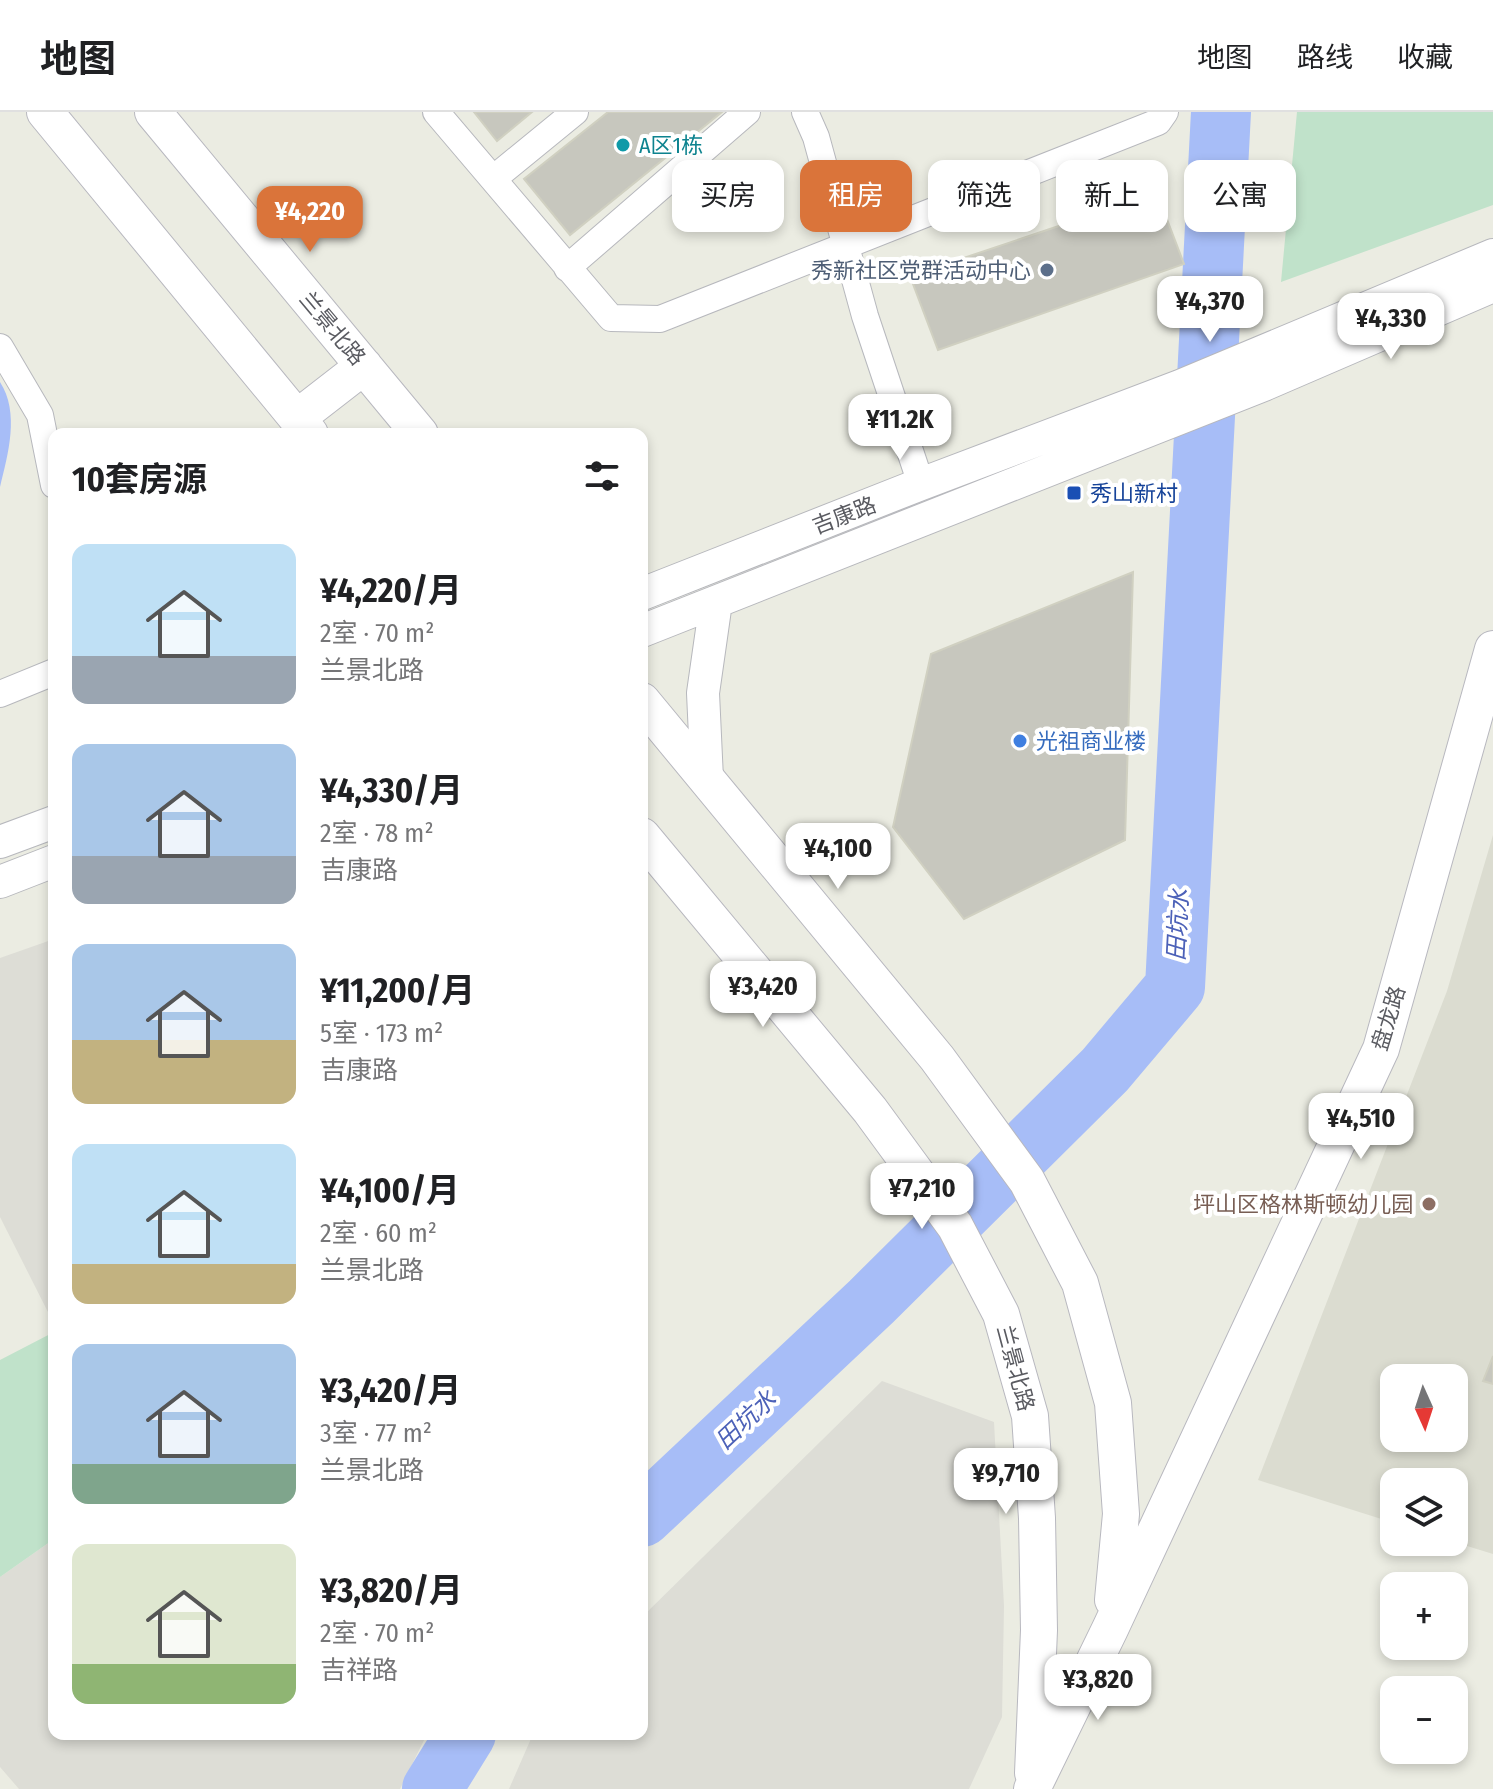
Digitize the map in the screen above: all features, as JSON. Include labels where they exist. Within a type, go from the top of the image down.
[{"type":"main road","points":[[45,112],[303,426],[364,366]]},
{"type":"main road","name":"兰景北路","points":[[153,112],[415,428]]},
{"type":"main road","name":"盘龙路","points":[[1032,1788],[1110,1629],[1381,1049],[1493,649]]},
{"type":"main road","points":[[648,708],[937,1058],[1027,1181],[1080,1283],[1113,1403],[1121,1514],[1110,1629]]},
{"type":"main road","name":"兰景北路","points":[[648,843],[863,1101],[955,1226],[1001,1314],[1030,1416],[1037,1518],[1039,1630],[1032,1788]]},
{"type":"street","points":[[436,112],[611,318],[660,319],[1158,122],[1165,112]]},
{"type":"street","points":[[493,179],[575,112]]},
{"type":"street","points":[[567,268],[747,112]]},
{"type":"street","points":[[805,112],[816,137],[865,316],[921,484]]},
{"type":"street","points":[[1264,368],[1493,255]]},
{"type":"street","points":[[1264,368],[1493,286]]},
{"type":"street","points":[[0,347],[40,415],[48,455]]},
{"type":"street","name":"吉康路","points":[[648,592],[1180,386],[1264,368]]},
{"type":"street","name":"吉康路","points":[[648,629],[1178,419],[1264,368]]},
{"type":"street","points":[[707,779],[703,693],[716,602]]},
{"type":"street","points":[[0,694],[48,674]]},
{"type":"street","points":[[0,842],[48,824]]},
{"type":"street","points":[[0,882],[48,863]]},
{"type":"shaded area","name":"坪山区格林斯顿幼儿园","points":[[1493,835],[1493,1554],[1468,1546],[1468,1468],[1380,1468],[1380,1519],[1258,1480],[1447,991]]},
{"type":"shaded area","points":[[48,941],[48,1312],[0,1217],[0,958]]},
{"type":"shaded area","points":[[882,1381],[994,1422],[1004,1606],[1002,1717],[969,1789],[509,1789],[530,1740],[648,1740],[648,1611]]},
{"type":"shaded area","points":[[48,1543],[48,1740],[424,1740],[400,1789],[19,1789],[0,1767],[0,1577]]},
{"type":"green space","points":[[1297,112],[1493,112],[1493,205],[1281,282],[1286,232],[1296,232],[1296,160],[1292,160]]},
{"type":"green space","points":[[48,1335],[48,1543],[0,1577],[0,1360]]},
{"type":"water","points":[[0,382],[10,407],[11,420],[9,447],[0,487]]},
{"type":"building","points":[[474,112],[532,112],[497,141]]},
{"type":"building","name":"A区1栋","points":[[608,112],[722,112],[570,235],[524,179]]},
{"type":"building","name":"秀新社区党群活动中心","points":[[1168,222],[1184,264],[938,350],[910,276],[1056,227],[1056,232],[1168,232]]},
{"type":"building","name":"光祖商业楼","points":[[1133,572],[1125,840],[964,919],[893,827],[931,654]]},
{"type":"building","points":[[1493,1356],[1493,1384],[1483,1381]]},
{"type":"waterway","name":"田坑水","points":[[648,1511],[871,1302],[1105,1070],[1175,987],[1221,112]]},
{"type":"waterway","name":"田坑水","points":[[432,1789],[462,1740]]},
{"type":"place","name":"A区1栋","points":[[623,145]]},
{"type":"place","name":"秀新社区党群活动中心","points":[[1047,270]]},
{"type":"place","name":"秀山新村","points":[[1074,493]]},
{"type":"place","name":"光祖商业楼","points":[[1020,741]]},
{"type":"place","name":"坪山区格林斯顿幼儿园","points":[[1429,1204]]}]
